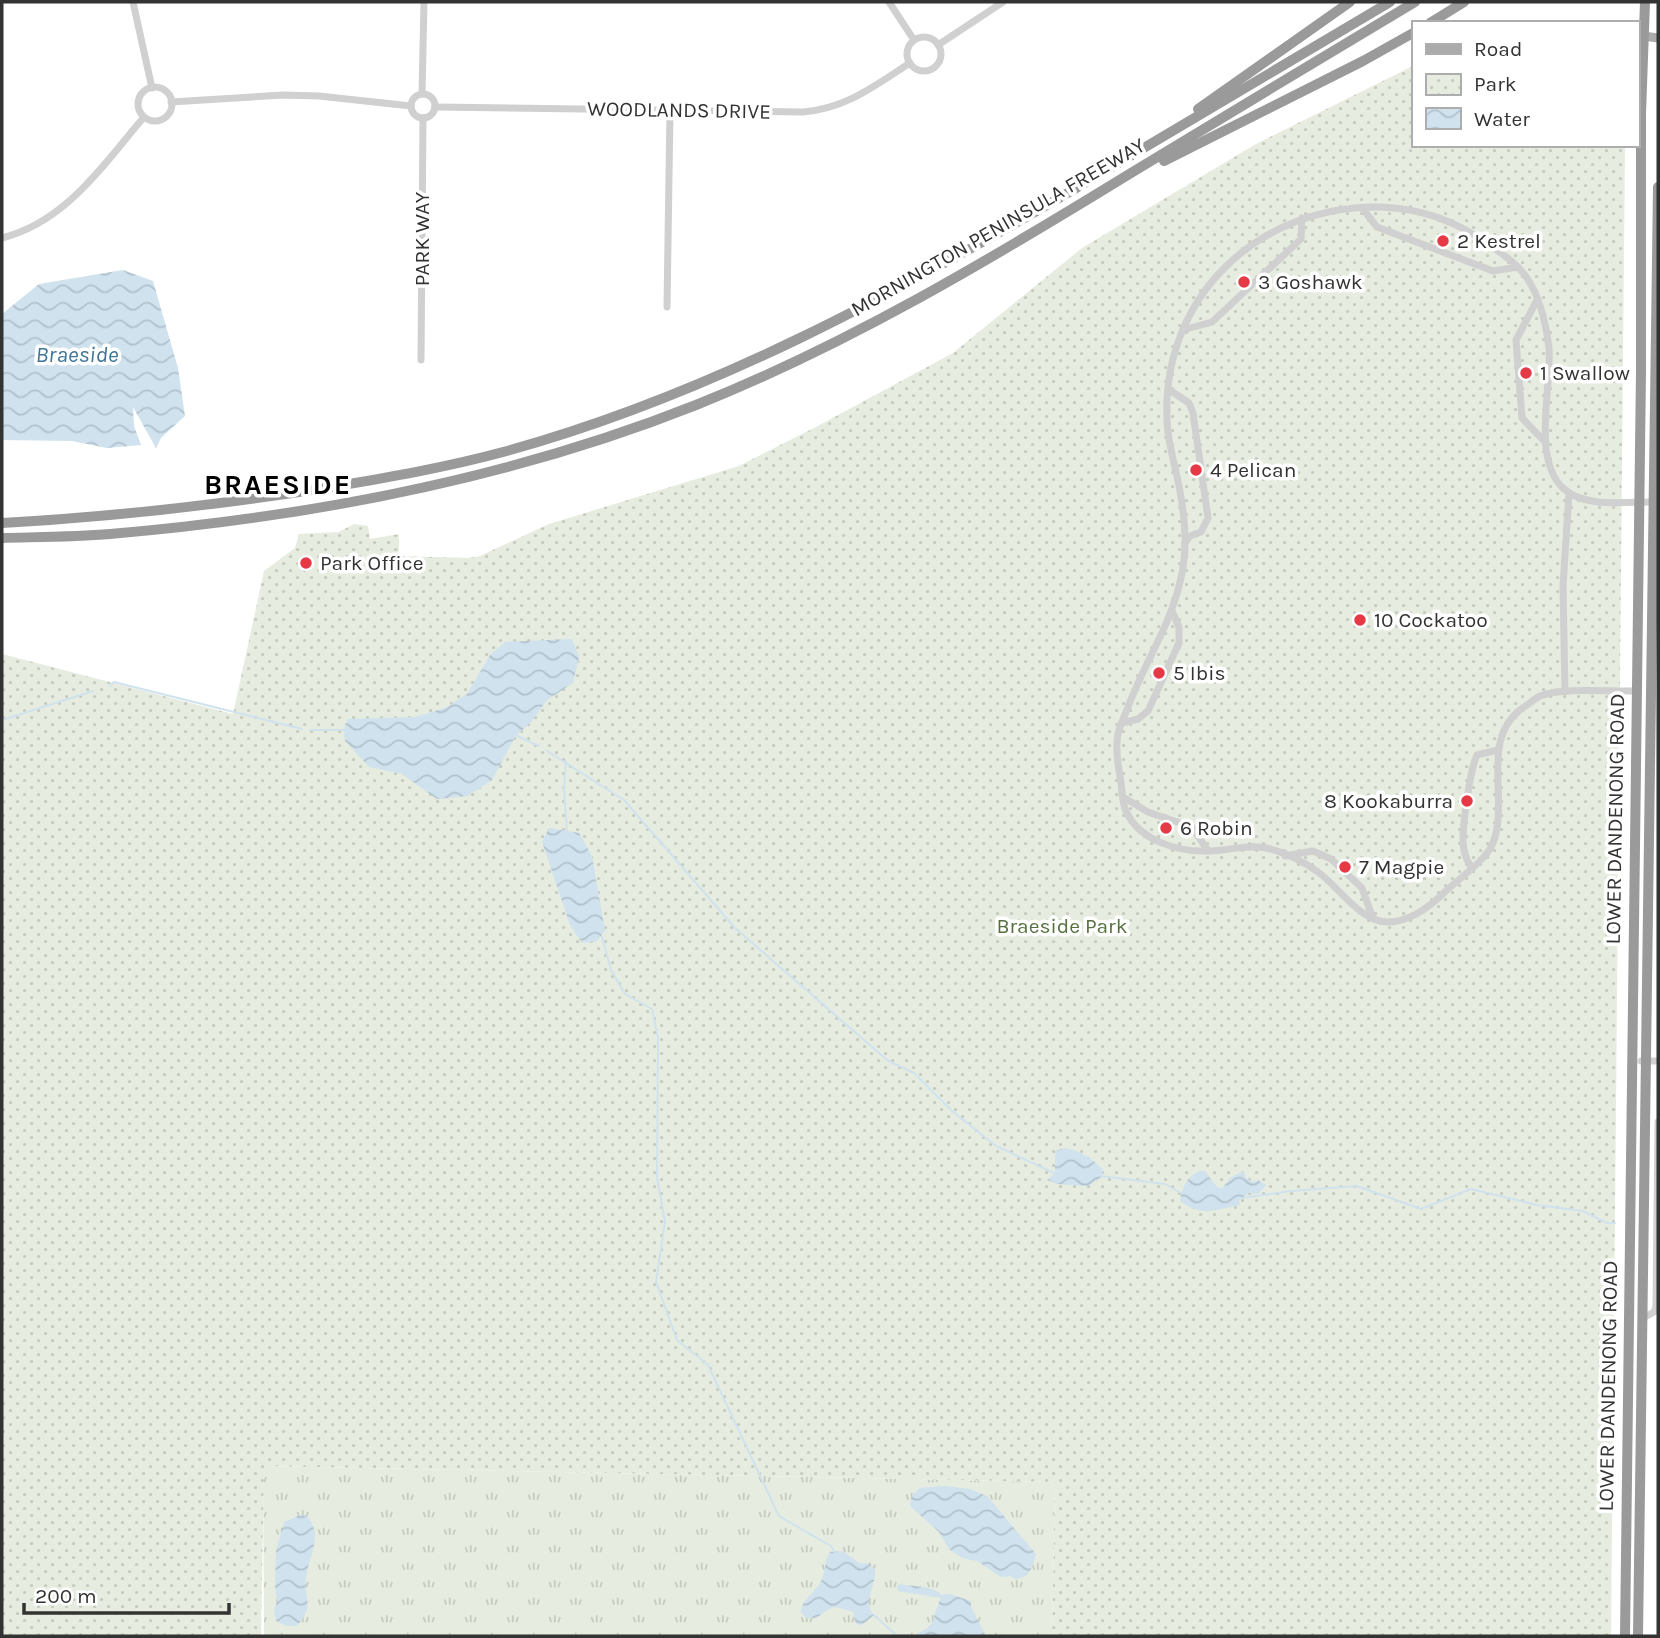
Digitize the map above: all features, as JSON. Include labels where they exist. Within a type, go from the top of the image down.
[{"type":"highway","points":[[1136,153],[1350,2]]},
{"type":"highway","name":"MORNINGTON PENINSULA FREEWAY","points":[[2,523],[114,516],[225,504],[401,476],[502,453],[577,429],[730,370],[842,319],[916,280],[1136,153],[1390,2]]},
{"type":"highway","name":"MORNINGTON PENINSULA FREEWAY","points":[[2,538],[108,534],[221,522],[313,508],[506,469],[695,405],[845,337],[924,297],[1415,2]]},
{"type":"highway","points":[[1433,21],[1464,2]]},
{"type":"highway","name":"LOWER DANDENONG ROAD","points":[[1625,1636],[1643,2]]},
{"type":"highway","points":[[924,297],[1153,166],[1363,61],[1412,34]]},
{"type":"highway","name":"LOWER DANDENONG ROAD","points":[[1638,1636],[1643,1318],[1653,1061],[1658,187]]},
{"type":"main road","points":[[1643,36],[1658,38]]},
{"type":"street","points":[[133,2],[152,88]]},
{"type":"street","points":[[422,94],[424,2]]},
{"type":"street","points":[[889,2],[914,40]]},
{"type":"street","points":[[938,45],[1003,2]]},
{"type":"street","points":[[929,37],[938,45],[940,60],[933,68],[918,69],[910,63],[907,53],[914,40],[929,37]]},
{"type":"street","name":"WOODLANDS DRIVE","points":[[435,107],[670,111],[822,110],[842,105],[859,96],[910,63]]},
{"type":"street","points":[[152,88],[164,90],[171,102],[171,110],[164,118],[154,121],[144,117],[139,109],[139,99],[145,91],[152,88]]},
{"type":"street","points":[[422,94],[432,99],[435,107],[432,114],[423,118],[415,116],[411,106],[415,97],[422,94]]},
{"type":"street","points":[[171,102],[295,96],[411,106]]},
{"type":"street","points":[[667,307],[670,111]]},
{"type":"street","points":[[2,238],[23,232],[55,214],[81,190],[144,117]]},
{"type":"street","name":"PARK WAY","points":[[421,360],[423,118]]},
{"type":"street","points":[[1636,691],[1565,692],[1541,696],[1513,715],[1498,750],[1498,823],[1493,843],[1484,859],[1471,867],[1436,900],[1410,917],[1385,922],[1363,912],[1324,876],[1303,862],[1267,848],[1242,846],[1208,851],[1185,850],[1160,842],[1140,830],[1126,811],[1118,760],[1118,734],[1133,693],[1172,611],[1182,575],[1184,544],[1180,489],[1167,421],[1168,389],[1177,344],[1209,283],[1270,231],[1303,218],[1377,207],[1410,210],[1447,220],[1483,240],[1518,267],[1531,284],[1537,300],[1549,347],[1548,463],[1559,485],[1569,493],[1591,500],[1657,502]]},
{"type":"street","points":[[1362,208],[1377,227],[1493,271],[1518,267]]},
{"type":"street","points":[[1183,330],[1212,322],[1301,239],[1303,218]]},
{"type":"street","points":[[1537,300],[1516,340],[1522,418],[1547,444]]},
{"type":"street","points":[[1168,389],[1189,403],[1194,413],[1208,518],[1200,532],[1190,536],[1184,544]]},
{"type":"street","points":[[1565,692],[1563,586],[1569,493]]},
{"type":"street","points":[[1122,723],[1138,719],[1149,710],[1179,643],[1180,627],[1172,611]]},
{"type":"street","points":[[1471,867],[1465,858],[1463,839],[1471,767],[1477,755],[1498,750]]},
{"type":"street","points":[[1123,797],[1148,812],[1192,827],[1208,851]]},
{"type":"street","points":[[1284,856],[1313,851],[1331,859],[1362,888],[1372,916]]},
{"type":"street","points":[[1631,1061],[1653,1061]]},
{"type":"street","points":[[1643,1318],[1655,1310],[1658,1122]]},
{"type":"green space","name":"Braeside Park","points":[[1412,66],[1412,147],[1625,147],[1611,1636],[1052,1636],[1055,1482],[264,1466],[261,1636],[2,1636],[2,654],[233,714],[264,571],[295,548],[299,534],[339,532],[354,524],[368,526],[370,539],[399,534],[399,556],[468,558],[480,556],[549,524],[739,466],[953,353],[1082,248],[1256,144]]},
{"type":"green space","points":[[263,1466],[1055,1482],[1052,1636],[264,1636]]},
{"type":"water","name":"Braeside","points":[[123,270],[153,281],[178,368],[185,416],[161,438],[156,448],[133,407],[134,426],[141,445],[107,448],[72,441],[2,440],[2,314],[39,284]]},
{"type":"water","points":[[572,639],[579,657],[573,683],[547,700],[532,721],[515,737],[492,780],[468,796],[437,799],[402,774],[369,767],[345,741],[344,730],[348,719],[415,717],[445,708],[467,694],[490,655],[505,642]]},
{"type":"water","points":[[549,828],[579,833],[592,856],[605,931],[597,941],[582,943],[570,925],[542,842]]},
{"type":"water","points":[[1065,1148],[1081,1153],[1095,1162],[1103,1170],[1102,1177],[1088,1186],[1058,1184],[1047,1180],[1055,1173],[1055,1151]]},
{"type":"water","points":[[1199,1171],[1205,1171],[1216,1186],[1222,1189],[1230,1178],[1243,1171],[1246,1178],[1266,1185],[1258,1194],[1249,1193],[1239,1200],[1240,1205],[1202,1211],[1180,1201],[1185,1183]]},
{"type":"water","points":[[945,1486],[970,1489],[987,1496],[1036,1554],[1028,1574],[1015,1579],[1010,1576],[1001,1577],[977,1561],[962,1558],[949,1549],[939,1532],[910,1506],[912,1495],[920,1488]]},
{"type":"water","points":[[300,1515],[307,1516],[315,1532],[306,1580],[308,1603],[306,1613],[297,1626],[287,1626],[276,1621],[274,1611],[277,1601],[276,1551],[284,1522]]},
{"type":"water","points":[[843,1551],[859,1563],[870,1564],[875,1570],[869,1600],[874,1615],[862,1625],[856,1624],[853,1612],[835,1607],[816,1618],[806,1618],[801,1612],[802,1607],[820,1584],[828,1555],[830,1552]]},
{"type":"water","points":[[900,1584],[928,1588],[942,1595],[950,1594],[971,1601],[971,1607],[986,1636],[913,1636],[933,1621],[941,1598],[898,1591],[897,1586]]},
{"type":"waterway","points":[[110,686],[114,682],[302,729]]},
{"type":"waterway","points":[[2,720],[93,691]]},
{"type":"waterway","points":[[310,730],[345,730]]},
{"type":"waterway","points":[[515,735],[539,746]]},
{"type":"waterway","points":[[547,751],[624,800],[735,928],[887,1060],[914,1073],[952,1111],[996,1146],[1054,1173]]},
{"type":"waterway","points":[[566,761],[564,789],[567,832]]},
{"type":"waterway","points":[[602,937],[611,970],[625,994],[652,1009],[658,1038],[657,1178],[665,1222],[656,1282],[677,1340],[708,1365],[779,1516],[831,1546],[835,1553]]},
{"type":"waterway","points":[[1101,1176],[1165,1184],[1181,1193]]},
{"type":"waterway","points":[[1242,1198],[1357,1186],[1421,1209],[1471,1189],[1537,1205],[1583,1211],[1607,1223],[1615,1223]]},
{"type":"waterway","points":[[874,1615],[896,1635],[914,1636]]},
{"type":"place","name":"2 Kestrel","points":[[1443,241]]},
{"type":"place","name":"3 Goshawk","points":[[1244,282]]},
{"type":"place","name":"1 Swallow","points":[[1526,373]]},
{"type":"place","name":"4 Pelican","points":[[1196,470]]},
{"type":"place","name":"Park Office","points":[[306,563]]},
{"type":"place","name":"10 Cockatoo","points":[[1360,620]]},
{"type":"place","name":"5 Ibis","points":[[1159,673]]},
{"type":"place","name":"8 Kookaburra","points":[[1467,801]]},
{"type":"place","name":"6 Robin","points":[[1166,828]]},
{"type":"place","name":"7 Magpie","points":[[1345,867]]},
{"type":"district","name":"BRAESIDE","points":[[278,484]]}]
